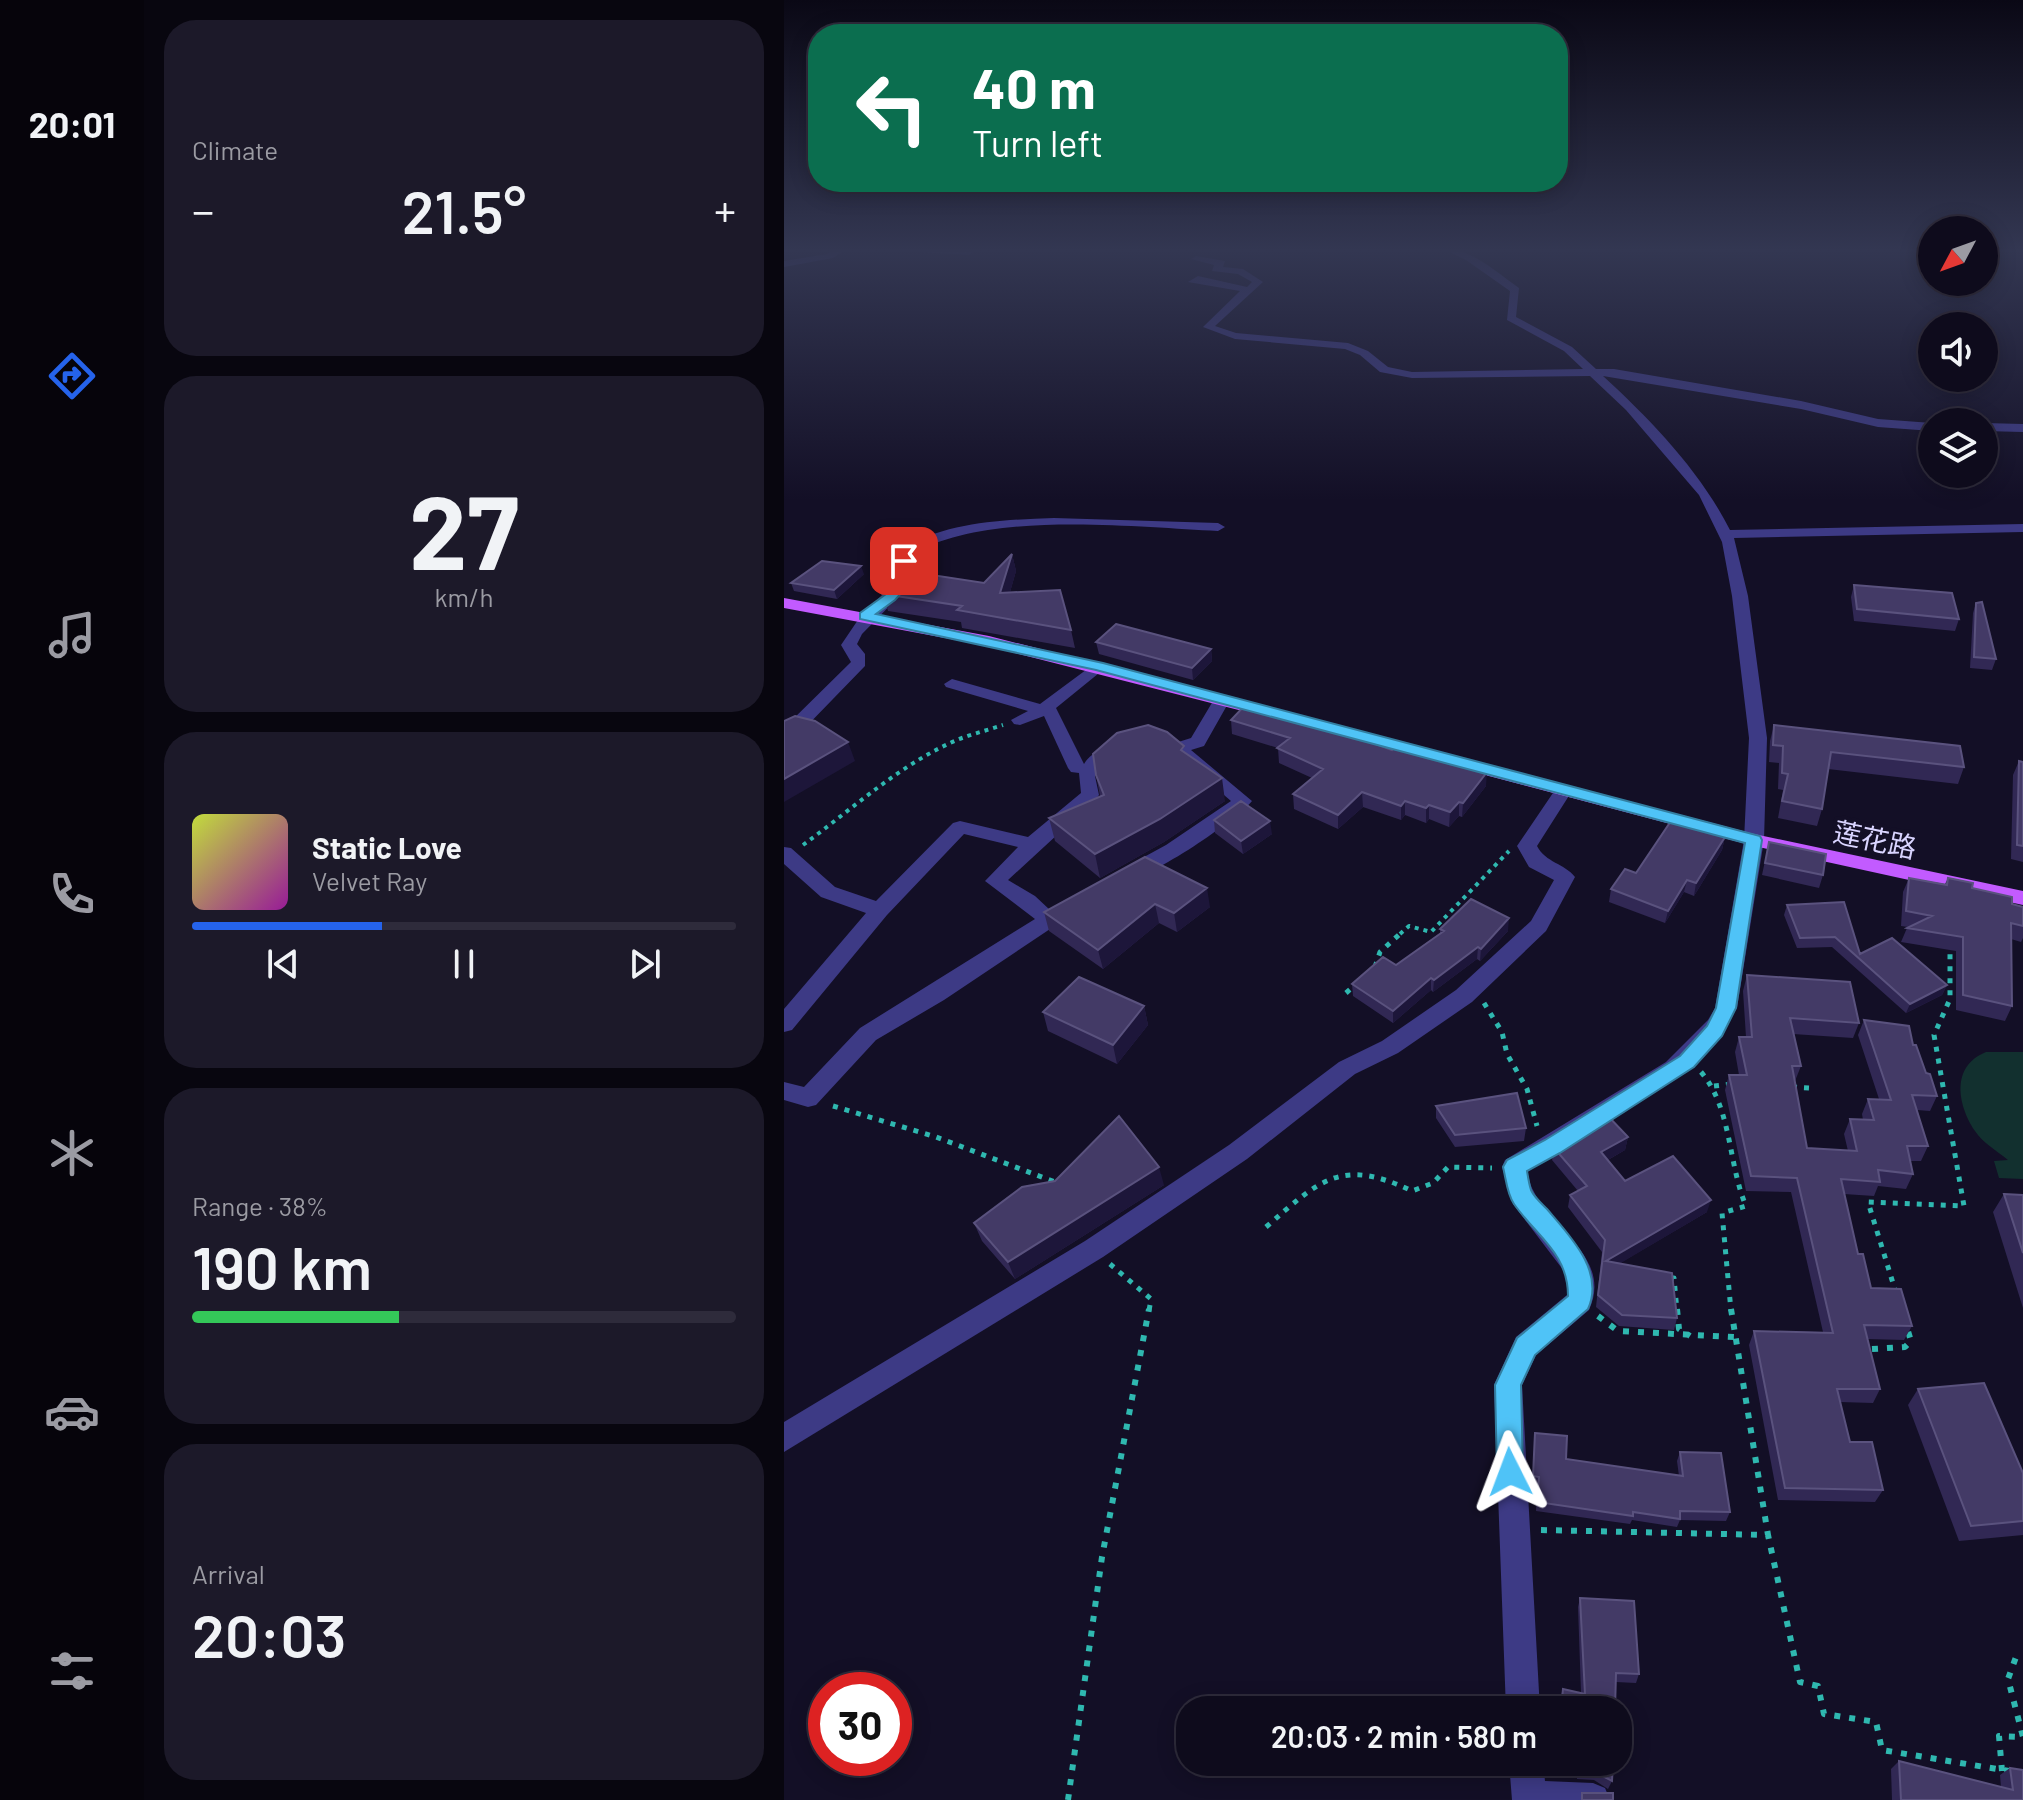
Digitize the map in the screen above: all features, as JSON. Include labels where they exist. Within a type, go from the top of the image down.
[{"type":"main road","points":[[784,603],[865,616],[1098,666],[1281,716]]},
{"type":"main road","name":"莲花路","points":[[1311,724],[1754,840],[2023,898]]},
{"type":"street","points":[[1223,332],[1235,336],[1348,346],[1364,353],[1384,370],[1412,375],[1614,372],[1742,394],[1878,423],[1918,426]]},
{"type":"street","points":[[1522,1696],[1508,1385],[1526,1346],[1580,1301],[1580,1272],[1522,1196],[1514,1167],[1553,1147],[1687,1061],[1715,1031],[1726,1008],[1754,840],[1758,738],[1740,596],[1725,534],[1705,494],[1660,440],[1593,373],[1568,349],[1537,332]]},
{"type":"street","points":[[1998,427],[2023,428]]},
{"type":"street","points":[[784,735],[859,663],[857,654],[849,645],[865,616],[891,597],[909,578],[904,553],[911,546],[929,538],[995,526],[1065,521],[1104,520],[1218,527]]},
{"type":"street","points":[[1725,534],[2023,528]]},
{"type":"street","points":[[1020,720],[1046,709],[1098,666]]},
{"type":"street","points":[[952,684],[1046,709],[1077,768]]},
{"type":"street","points":[[1178,748],[1198,742],[1222,700]]},
{"type":"street","points":[[1110,885],[1173,850],[1243,801],[1178,748],[1157,738]]},
{"type":"street","points":[[1047,919],[1028,901],[995,881],[1032,844],[1090,795],[1086,776],[1095,761],[1137,739]]},
{"type":"street","points":[[784,1438],[1094,1249],[1238,1152],[1347,1068],[1390,1047],[1464,996],[1539,926],[1565,877],[1536,862],[1527,846],[1563,791]]},
{"type":"street","points":[[784,1024],[880,910],[960,827],[1032,844]]},
{"type":"street","points":[[786,855],[828,892],[880,910]]},
{"type":"street","points":[[784,1091],[808,1098],[868,1034],[949,986],[1047,919],[1084,899]]},
{"type":"street","points":[[1527,1776],[1529,1799],[1593,1800]]},
{"type":"path","points":[[786,855],[841,818],[867,795],[951,742],[1020,720]]},
{"type":"path","points":[[1366,975],[1376,966],[1380,952],[1409,926],[1431,932],[1508,852],[1527,846]]},
{"type":"path","points":[[1898,1299],[1868,1202],[1964,1206],[1934,1035],[1950,999],[1949,940]]},
{"type":"path","points":[[1346,993],[1356,984]]},
{"type":"path","points":[[1464,996],[1473,1004],[1482,999],[1502,1032],[1507,1054],[1527,1089],[1537,1128],[1553,1147]]},
{"type":"path","points":[[1687,1061],[1709,1078],[1714,1086],[1737,1190],[1746,1206],[1722,1213],[1734,1337],[1768,1535],[1800,1682],[1818,1686],[1824,1714],[1876,1722],[1882,1750],[2023,1772]]},
{"type":"path","points":[[1714,1086],[1742,1084]]},
{"type":"path","points":[[1782,1086],[1811,1088]]},
{"type":"path","points":[[808,1098],[936,1137],[1058,1183],[1059,1191]]},
{"type":"path","points":[[1266,1227],[1314,1187],[1342,1173],[1366,1171],[1412,1191],[1433,1183],[1448,1167],[1514,1167]]},
{"type":"path","points":[[1068,1800],[1102,1557],[1151,1299],[1094,1249]]},
{"type":"path","points":[[1658,1277],[1674,1278],[1679,1329],[1692,1337]]},
{"type":"path","points":[[1580,1301],[1618,1331],[1734,1337]]},
{"type":"path","points":[[1872,1349],[1905,1347],[1911,1341],[1907,1327]]},
{"type":"path","points":[[1513,1530],[1768,1535]]},
{"type":"path","points":[[2002,1771],[1999,1736],[2023,1737],[2008,1679],[2016,1657],[2023,1659]]},
{"type":"green space","points":[[1986,1052],[2023,1052],[2023,1179],[1999,1178],[1994,1161],[2008,1160],[1978,1135],[1964,1109],[1962,1076],[1975,1058]]},
{"type":"building","points":[[1012,554],[1000,593],[1060,590],[1071,630],[957,610],[962,606],[883,594],[906,571],[984,583]]},
{"type":"building","points":[[822,561],[861,566],[834,590],[791,583]]},
{"type":"building","points":[[1854,585],[1952,593],[1959,619],[1857,609]]},
{"type":"building","points":[[1982,602],[1996,659],[1974,657],[1976,603]]},
{"type":"building","points":[[1116,624],[1211,649],[1192,668],[1096,642]]},
{"type":"building","points":[[1247,703],[1310,720],[1392,750],[1397,744],[1487,772],[1463,803],[1459,802],[1450,812],[1405,801],[1401,806],[1362,792],[1338,815],[1293,794],[1323,769],[1277,748],[1290,738],[1231,720]]},
{"type":"building","points":[[795,716],[815,721],[848,742],[784,779],[784,721]]},
{"type":"building","points":[[1148,725],[1167,732],[1184,746],[1181,750],[1222,778],[1160,819],[1095,854],[1049,818],[1104,795],[1096,775],[1093,754],[1117,733]]},
{"type":"building","points":[[1774,725],[1960,746],[1964,767],[1831,752],[1822,809],[1782,801],[1788,774],[1782,773],[1783,746],[1773,745]]},
{"type":"building","points":[[2019,761],[2023,762],[2023,846],[2017,845]]},
{"type":"building","points":[[1241,801],[1270,821],[1241,841],[1214,820]]},
{"type":"building","points":[[1673,818],[1725,837],[1696,883],[1687,880],[1668,911],[1611,889],[1625,869],[1636,873]]},
{"type":"building","points":[[1769,842],[1826,854],[1823,875],[1765,863]]},
{"type":"building","points":[[1145,857],[1207,888],[1174,913],[1155,904],[1098,950],[1044,912]]},
{"type":"building","points":[[1909,878],[1947,885],[1948,878],[1973,883],[1972,888],[2012,897],[2012,904],[2023,907],[2023,926],[2011,923],[2012,1006],[1963,995],[1963,937],[1907,928],[1932,916],[1906,911]]},
{"type":"building","points":[[1471,899],[1509,918],[1481,949],[1478,947],[1434,980],[1431,978],[1393,1011],[1352,984],[1383,957],[1396,965],[1444,931],[1440,929]]},
{"type":"building","points":[[1844,902],[1860,954],[1892,938],[1947,985],[1910,1004],[1835,937],[1800,938],[1787,905]]},
{"type":"building","points":[[1747,975],[1850,982],[1859,1023],[1790,1018],[1801,1066],[1792,1066],[1807,1148],[1857,1151],[1850,1119],[1874,1120],[1868,1099],[1891,1100],[1864,1020],[1909,1026],[1913,1045],[1916,1045],[1926,1073],[1930,1074],[1937,1096],[1912,1095],[1928,1146],[1907,1146],[1913,1174],[1878,1170],[1880,1182],[1841,1179],[1858,1254],[1863,1254],[1871,1288],[1901,1289],[1912,1326],[1864,1325],[1880,1389],[1837,1389],[1850,1442],[1872,1442],[1883,1490],[1785,1488],[1754,1331],[1833,1333],[1797,1178],[1751,1176],[1729,1075],[1747,1075],[1739,1037],[1752,1037]]},
{"type":"building","points":[[1079,977],[1144,1006],[1113,1045],[1043,1012]]},
{"type":"building","points":[[1517,1093],[1526,1128],[1455,1135],[1436,1106]]},
{"type":"building","points":[[1607,1115],[1628,1137],[1601,1152],[1625,1181],[1673,1156],[1711,1200],[1606,1261],[1672,1273],[1677,1318],[1622,1315],[1598,1295],[1605,1240],[1570,1195],[1587,1186],[1554,1148]]},
{"type":"building","points":[[1119,1116],[1159,1167],[1008,1262],[974,1223],[1022,1187],[1055,1181]]},
{"type":"building","points":[[2004,1194],[2023,1195],[2023,1253]]},
{"type":"building","points":[[1984,1383],[2023,1473],[2023,1521],[1971,1526],[1918,1389]]},
{"type":"building","points":[[1535,1433],[1567,1436],[1566,1459],[1683,1476],[1680,1452],[1721,1453],[1730,1512],[1680,1511],[1680,1519],[1633,1512],[1633,1516],[1537,1502],[1539,1477],[1533,1476]]},
{"type":"building","points":[[1580,1598],[1634,1601],[1639,1674],[1616,1673],[1615,1696],[1562,1696],[1563,1689],[1585,1694]]},
{"type":"building","points":[[1899,1761],[2013,1790],[2010,1768],[2023,1770],[2023,1800],[1901,1800]]},
{"type":"building","points":[[1582,1793],[1613,1793],[1613,1800],[1582,1800]]},
{"type":"route","points":[[904,561],[909,578],[891,597],[865,616],[1098,666],[1754,840],[1726,1008],[1715,1031],[1687,1061],[1553,1147],[1514,1167],[1522,1196],[1580,1272],[1580,1301],[1526,1346],[1508,1385],[1510,1472]]}]
